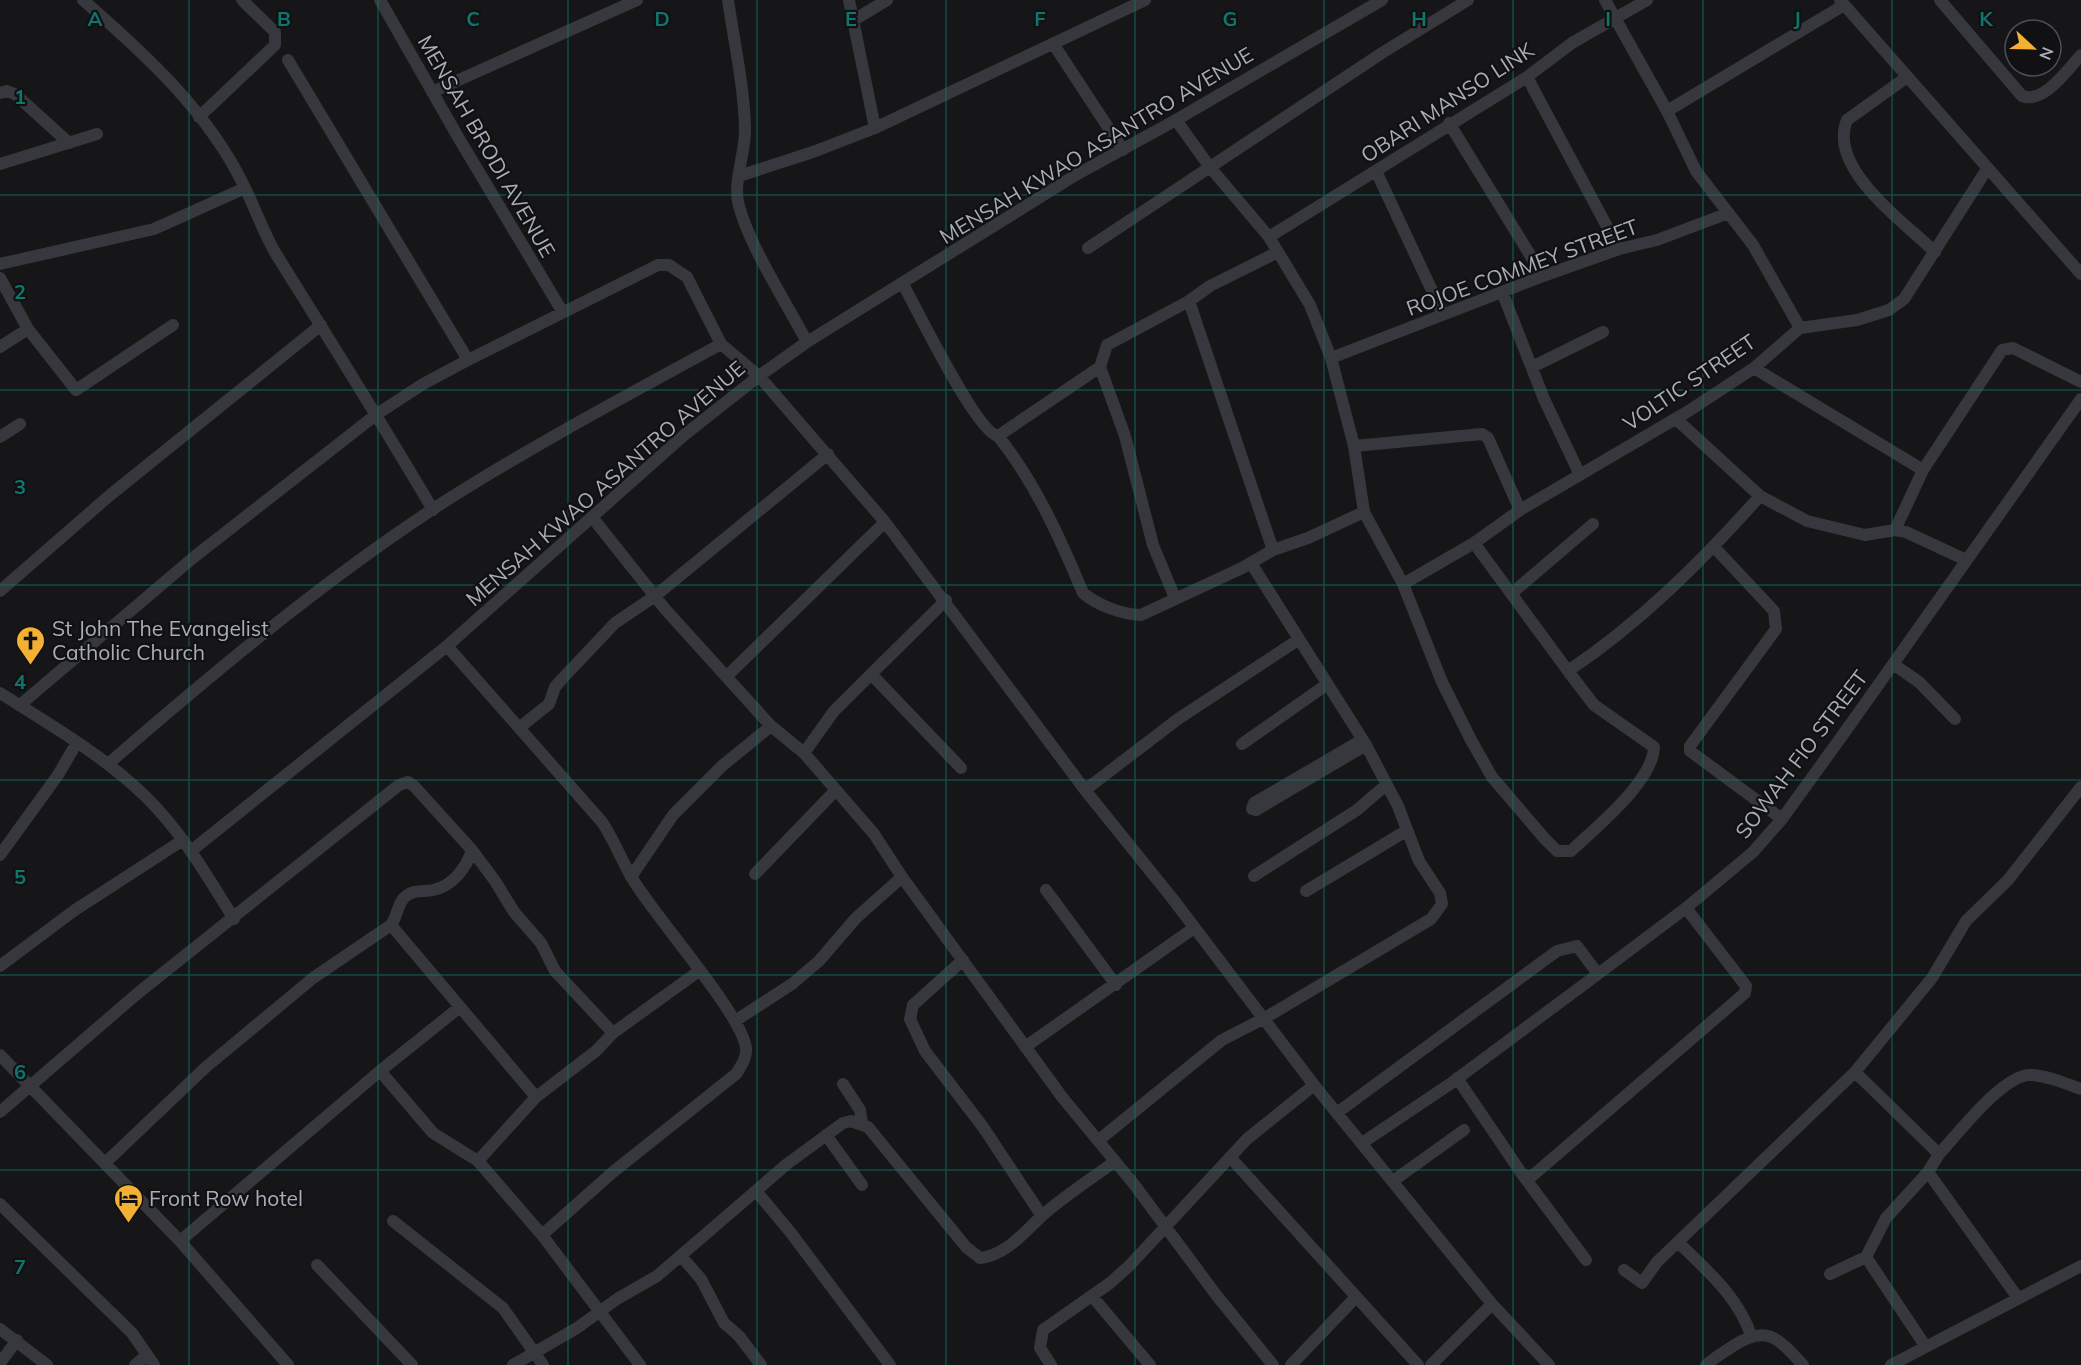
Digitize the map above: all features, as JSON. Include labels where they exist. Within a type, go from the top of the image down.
[{"type":"street","points":[[83,0],[135,45],[183,96],[199,117],[245,188],[256,218],[377,414],[433,510]]},
{"type":"street","points":[[199,117],[275,45],[275,32],[242,0]]},
{"type":"street","name":"MENSAH BRODI AVENUE","points":[[380,0],[562,311]]},
{"type":"street","points":[[432,92],[637,0]]},
{"type":"street","points":[[728,0],[745,125],[746,148],[739,176],[738,202],[745,225],[807,342]]},
{"type":"street","points":[[849,0],[875,128]]},
{"type":"street","points":[[852,21],[887,0]]},
{"type":"street","points":[[739,176],[813,152],[875,128],[1145,0]]},
{"type":"street","name":"MENSAH KWAO ASANTRO AVENUE","points":[[191,851],[447,646],[683,436],[759,376],[807,342],[1046,193],[1382,0]]},
{"type":"street","points":[[1088,248],[1209,166],[1468,0]]},
{"type":"street","points":[[1605,0],[1667,111],[1696,171],[1726,214],[1753,245],[1800,328],[1857,320],[1889,310],[1904,299],[1988,169]]},
{"type":"street","name":"OBARI MANSO LINK","points":[[1269,237],[1527,76],[1572,43],[1647,0]]},
{"type":"street","points":[[1940,0],[2022,96],[2028,98],[2042,94],[2081,56]]},
{"type":"street","points":[[1667,111],[1842,2],[2081,274]]},
{"type":"street","points":[[1053,45],[1123,150]]},
{"type":"street","points":[[288,60],[468,360]]},
{"type":"street","points":[[1527,76],[1619,249]]},
{"type":"street","points":[[1907,77],[1847,120],[1843,141],[1850,161],[1866,186],[1935,252]]},
{"type":"street","points":[[0,93],[7,91],[15,94],[69,143]]},
{"type":"street","points":[[1176,120],[1209,166],[1269,237],[1310,305],[1331,358],[1354,447],[1364,512],[1403,584],[1442,682],[1492,777],[1545,840],[1557,851],[1565,853],[1578,844],[1642,778],[1654,755],[1654,747],[1594,705],[1474,543]]},
{"type":"street","points":[[1449,123],[1543,276]]},
{"type":"street","points":[[0,165],[97,134]]},
{"type":"street","points":[[1376,171],[1443,314]]},
{"type":"street","points":[[0,264],[154,229],[245,188]]},
{"type":"street","name":"ROJOE COMMEY STREET","points":[[1331,358],[1443,314],[1503,294],[1543,276],[1619,249],[1657,240],[1726,214]]},
{"type":"street","points":[[1175,598],[1153,545],[1125,436],[1100,367],[1107,345],[1189,301],[1210,286],[1278,252]]},
{"type":"street","points":[[20,705],[194,558],[377,414],[423,384],[562,311],[658,265],[669,264],[687,277],[721,344],[759,376],[885,522],[946,600],[1085,790],[1265,1018],[1314,1085],[1492,1304],[1545,1361]]},
{"type":"street","points":[[0,278],[28,328],[76,390],[173,324]]},
{"type":"street","points":[[903,284],[964,397],[990,433],[998,436],[1016,460],[1057,532],[1083,593],[1091,600],[1126,614],[1141,615],[1251,563],[1273,550],[1308,538],[1364,512]]},
{"type":"street","points":[[1503,294],[1532,367],[1580,475]]},
{"type":"street","points":[[1189,301],[1273,550]]},
{"type":"street","points":[[0,591],[109,496],[321,326]]},
{"type":"street","points":[[0,347],[28,328]]},
{"type":"street","name":"VOLTIC STREET","points":[[1403,584],[1474,543],[1520,510],[1676,419],[1754,368],[1800,328]]},
{"type":"street","points":[[1532,367],[1603,332]]},
{"type":"street","points":[[108,764],[201,683],[343,574],[433,510],[560,434],[721,344]]},
{"type":"street","points":[[1894,530],[1923,470],[2002,350],[2013,348],[2081,382]]},
{"type":"street","points":[[998,436],[1100,367]]},
{"type":"street","points":[[1754,368],[1923,470]]},
{"type":"street","name":"SOWAH FIO STREET","points":[[1362,1143],[1457,1078],[1599,974],[1738,866],[1782,819],[2081,399]]},
{"type":"street","points":[[1676,419],[1760,496],[1799,518],[1850,533],[1865,535],[1894,530],[1913,535],[1966,560]]},
{"type":"street","points":[[0,437],[20,424]]},
{"type":"street","points":[[1354,447],[1482,434],[1488,438],[1520,510]]},
{"type":"street","points":[[519,728],[549,704],[555,687],[615,623],[655,596],[828,454]]},
{"type":"street","points":[[1568,671],[1592,654],[1715,548],[1760,496]]},
{"type":"street","points":[[592,517],[655,596],[771,726],[804,753],[874,834],[902,877],[1073,1111],[1099,1140],[1273,1365]]},
{"type":"street","points":[[727,676],[885,522]]},
{"type":"street","points":[[1512,593],[1593,524]]},
{"type":"street","points":[[1715,548],[1774,611],[1776,629],[1690,747],[1690,751],[1782,819]]},
{"type":"street","points":[[1099,1140],[1215,1045],[1265,1018],[1423,924],[1440,910],[1440,893],[1424,870],[1406,831],[1398,806],[1364,742],[1251,563]]},
{"type":"street","points":[[804,753],[834,711],[946,600]]},
{"type":"street","points":[[1085,790],[1178,719],[1298,640]]},
{"type":"street","points":[[447,646],[602,822],[618,846],[631,877],[735,1021],[746,1048],[743,1062],[736,1074],[614,1172],[542,1235]]},
{"type":"street","points":[[1893,664],[1919,682],[1955,719]]},
{"type":"street","points":[[871,674],[960,768]]},
{"type":"street","points":[[1242,744],[1326,685]]},
{"type":"street","points":[[0,693],[108,764],[146,797],[191,851],[234,919]]},
{"type":"street","points":[[631,877],[673,815],[722,766],[771,726]]},
{"type":"street","points":[[1294,783],[1364,742]]},
{"type":"street","points":[[0,855],[58,775],[76,744]]},
{"type":"street","points":[[0,1112],[32,1087],[138,993],[234,919],[399,785],[408,782],[472,850],[514,912],[541,943],[555,971],[613,1033]]},
{"type":"street","points":[[1254,876],[1357,810],[1386,785]]},
{"type":"street","points":[[1624,1270],[1642,1283],[1657,1262],[1855,1072],[1932,978],[1966,921],[2008,880],[2081,787]]},
{"type":"street","points":[[754,874],[836,790]]},
{"type":"street","points":[[1306,891],[1406,831]]},
{"type":"street","points":[[0,966],[84,904],[183,840]]},
{"type":"street","points":[[105,1163],[206,1067],[313,978],[391,925],[406,895],[441,887],[464,869],[472,850]]},
{"type":"street","points":[[735,1021],[792,984],[819,961],[856,918],[902,877]]},
{"type":"street","points":[[1046,890],[1116,985]]},
{"type":"street","points":[[1521,1174],[1532,1177],[1744,996],[1746,986],[1686,908]]},
{"type":"street","points":[[391,925],[536,1097]]},
{"type":"street","points":[[1025,1047],[1194,928]]},
{"type":"street","points":[[1338,1112],[1557,951],[1577,946],[1599,974]]},
{"type":"street","points":[[963,960],[913,1005],[910,1019],[925,1051],[983,1127],[1042,1216]]},
{"type":"street","points":[[478,1161],[536,1097],[596,1051],[613,1033],[699,971]]},
{"type":"street","points":[[180,1241],[380,1071],[460,1007]]},
{"type":"street","points":[[0,1055],[180,1241],[288,1365]]},
{"type":"street","points":[[380,1071],[433,1133],[478,1161],[542,1235],[640,1365]]},
{"type":"street","points":[[1855,1072],[1939,1154]]},
{"type":"street","points":[[1830,1274],[1866,1257],[1886,1218],[1928,1172],[1939,1154],[1992,1096],[2015,1079],[2032,1075],[2081,1089]]},
{"type":"street","points":[[1457,1078],[1521,1174],[1586,1260]]},
{"type":"street","points":[[843,1084],[860,1110],[862,1123]]},
{"type":"street","points":[[1051,1365],[1040,1348],[1040,1337],[1043,1330],[1092,1296],[1129,1266],[1246,1138],[1314,1085]]},
{"type":"street","points":[[513,1365],[536,1353],[601,1312],[617,1299],[657,1276],[787,1164],[843,1123],[851,1121],[868,1127],[966,1247],[980,1258],[996,1254],[1114,1162]]},
{"type":"street","points":[[1393,1181],[1464,1130]]},
{"type":"street","points":[[826,1135],[862,1185]]},
{"type":"street","points":[[1230,1157],[1418,1365]]},
{"type":"street","points":[[1928,1172],[2018,1298]]},
{"type":"street","points":[[756,1191],[791,1233],[890,1365]]},
{"type":"street","points":[[0,1204],[132,1333],[151,1360],[135,1365]]},
{"type":"street","points":[[393,1221],[503,1308],[543,1365]]},
{"type":"street","points":[[1679,1243],[1724,1287],[1743,1313],[1751,1335]]},
{"type":"street","points":[[681,1256],[701,1279],[724,1323],[739,1336],[761,1365]]},
{"type":"street","points":[[1866,1257],[1926,1347]]},
{"type":"street","points":[[317,1265],[412,1365]]},
{"type":"street","points":[[1891,1365],[2081,1266]]},
{"type":"street","points":[[1092,1296],[1150,1365]]},
{"type":"street","points":[[1291,1365],[1356,1297]]},
{"type":"street","points":[[1431,1365],[1492,1304]]},
{"type":"street","points":[[0,1329],[47,1365]]},
{"type":"street","points":[[1706,1365],[1751,1335],[1771,1337],[1803,1365]]},
{"type":"street","points":[[0,1363],[17,1340]]},
{"type":"place","name":"St John The Evangelist Catholic Church","points":[[31,666]]},
{"type":"place","name":"Front Row hotel","points":[[128,1224]]}]
